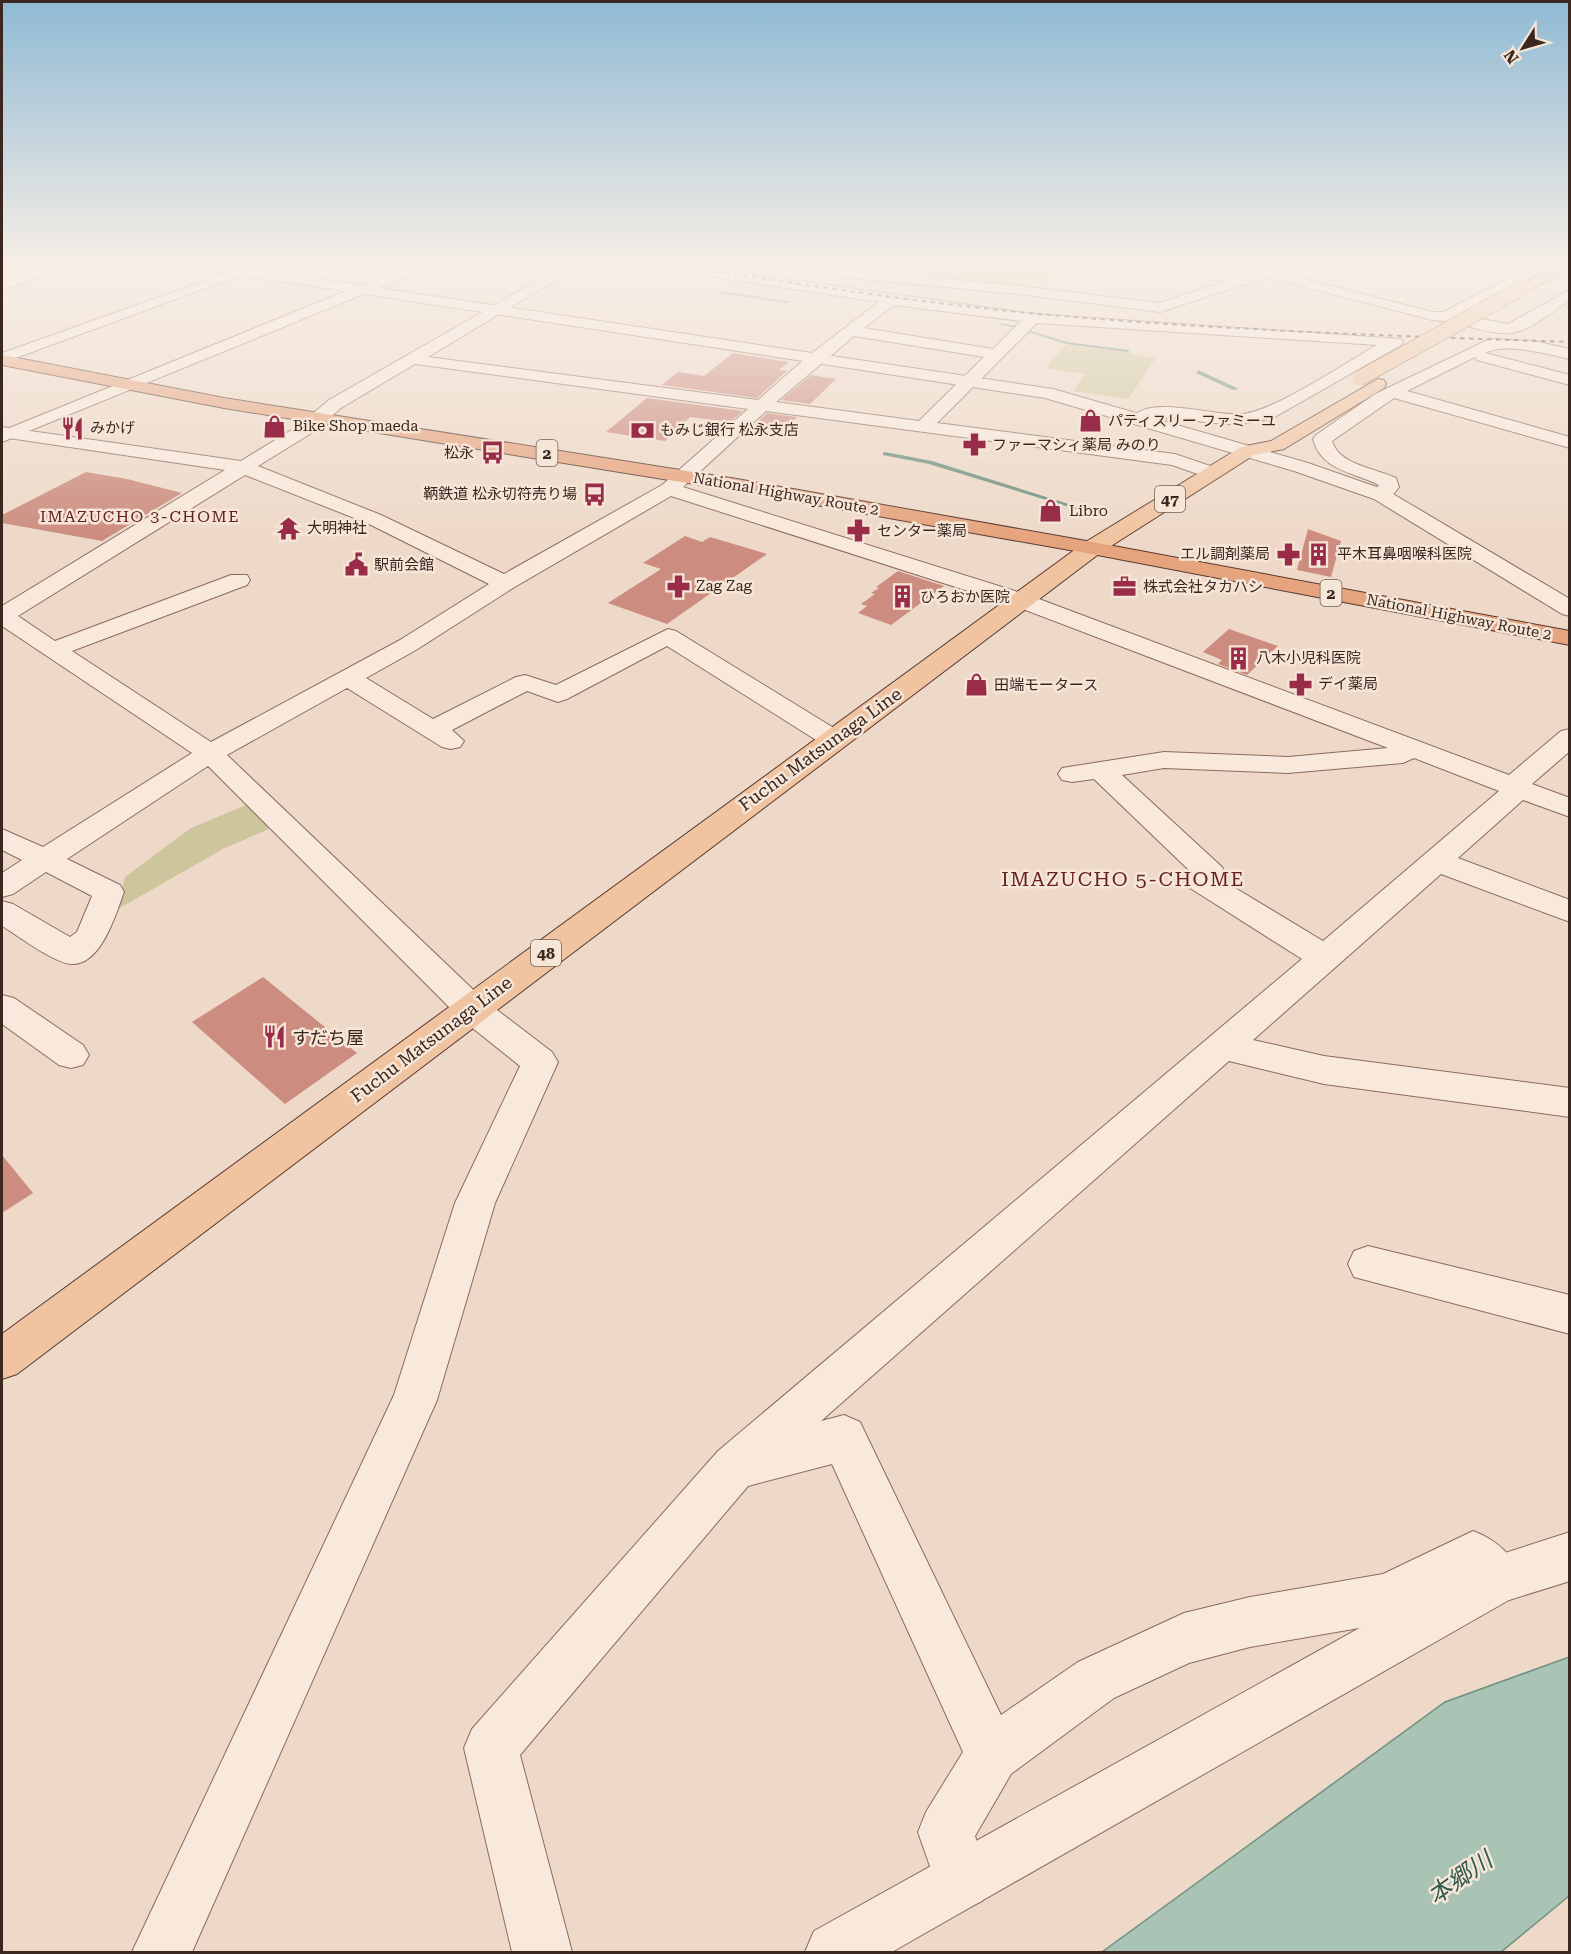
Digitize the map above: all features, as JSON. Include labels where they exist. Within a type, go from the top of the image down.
[{"type":"highway","name":"National Highway Route 2","points":[[2,359],[125,384],[677,482],[731,484],[1092,548],[1569,638]]},
{"type":"main road","name":"47","points":[[1248,451],[1253,437],[1395,357]]},
{"type":"main road","name":"47","points":[[1092,548],[1248,451],[1277,445],[1386,388],[1428,357]]},
{"type":"main road","name":"Fuchu Matsunaga Line","points":[[2,1359],[1092,548]]},
{"type":"street","points":[[4,434],[193,357]]},
{"type":"street","points":[[162,1953],[415,1400],[475,1203],[540,1062],[472,1009],[210,753],[2,616],[304,430],[319,417],[413,357]]},
{"type":"street","points":[[802,357],[1047,393],[1141,418],[1248,451],[1381,495],[1569,609]]},
{"type":"street","points":[[2,886],[210,753],[408,645],[505,583],[677,482],[759,406],[816,357]]},
{"type":"street","points":[[923,427],[992,357]]},
{"type":"street","points":[[1141,418],[1155,411],[1224,419],[1242,419],[1267,414],[1368,357]]},
{"type":"street","points":[[1381,495],[1389,488],[1389,482],[1330,457],[1322,448],[1322,439],[1381,398],[1386,388],[1462,357]]},
{"type":"street","points":[[1470,357],[1569,380]]},
{"type":"street","points":[[410,359],[1175,460],[1212,473]]},
{"type":"street","points":[[1386,388],[1569,443]]},
{"type":"street","points":[[4,434],[243,467],[374,519],[505,583]]},
{"type":"street","points":[[677,482],[705,499],[1023,601],[1569,808]]},
{"type":"street","points":[[705,499],[731,484]]},
{"type":"street","points":[[55,649],[239,580]]},
{"type":"street","points":[[348,678],[444,736],[525,682],[558,694],[668,636],[833,739]]},
{"type":"street","points":[[542,1953],[491,1748],[734,1467],[1437,861],[1513,794],[1513,786],[1569,737]]},
{"type":"street","points":[[1326,957],[1201,881],[1211,873],[1086,771],[1164,760],[1288,765],[1403,755],[1409,746]]},
{"type":"street","points":[[2,838],[109,892],[90,938],[72,953],[2,912]]},
{"type":"street","points":[[1437,861],[1569,912]]},
{"type":"street","points":[[2,1007],[71,1055]]},
{"type":"street","points":[[1223,1046],[1324,1070],[1569,1103]]},
{"type":"street","points":[[1368,1264],[1569,1315]]},
{"type":"street","points":[[734,1467],[844,1438],[992,1755]]},
{"type":"street","points":[[962,1881],[946,1832],[992,1755],[1096,1680],[1184,1639],[1250,1622],[1388,1598],[1473,1555],[1498,1579]]},
{"type":"street","points":[[835,1953],[1498,1579],[1569,1556]]},
{"type":"shaded area","points":[[1055,357],[1156,358],[1128,399],[1073,391],[1085,374],[1046,368]]},
{"type":"shaded area","points":[[248,804],[271,828],[223,849],[118,909],[125,877],[191,828]]},
{"type":"water","name":"本郷川","points":[[1569,1657],[1569,1896],[1501,1952],[1102,1952],[1445,1702]]},
{"type":"building","points":[[728,357],[759,357],[789,362],[779,370],[787,371],[757,398],[662,385],[678,372],[704,376]]},
{"type":"building","points":[[811,375],[836,379],[810,404],[781,400]]},
{"type":"building","points":[[647,398],[743,411],[730,422],[690,417],[665,441],[606,432]]},
{"type":"building","points":[[767,413],[797,417],[784,430],[753,426]]},
{"type":"building","points":[[86,472],[127,479],[182,493],[102,541],[2,523],[2,515]]},
{"type":"building","name":"平木耳鼻咽喉科医院","points":[[1308,529],[1341,541],[1331,577],[1297,570]]},
{"type":"building","name":"Zag Zag","points":[[685,536],[702,542],[710,537],[767,554],[667,624],[608,603],[661,569],[643,563]]},
{"type":"building","name":"ひろおか医院","points":[[898,571],[944,586],[891,625],[858,613],[867,606],[861,604],[875,594],[871,593],[879,588],[876,587]]},
{"type":"building","name":"八木小児科医院","points":[[1229,629],[1278,646],[1247,675],[1218,664],[1222,660],[1203,652]]},
{"type":"building","name":"すだち屋","points":[[263,977],[357,1053],[285,1104],[192,1022]]},
{"type":"building","points":[[2,1155],[33,1193],[2,1213]]},
{"type":"waterway","points":[[1198,372],[1235,389]]},
{"type":"waterway","points":[[885,454],[930,462],[1091,512]]},
{"type":"place","name":"パティスリー ファミーユ","points":[[1090,421]]},
{"type":"place","name":"Bike Shop maeda","points":[[275,426]]},
{"type":"place","name":"みかげ","points":[[72,428]]},
{"type":"place","name":"もみじ銀行 松永支店","points":[[642,430]]},
{"type":"place","name":"ファーマシィ薬局 みのり","points":[[974,445]]},
{"type":"place","name":"松永","points":[[492,453]]},
{"type":"place","name":"鞆鉄道 松永切符売り場","points":[[595,494]]},
{"type":"place","name":"Libro","points":[[1051,511]]},
{"type":"place","name":"大明神社","points":[[289,528]]},
{"type":"place","name":"センター薬局","points":[[859,531]]},
{"type":"place","name":"エル調剤薬局","points":[[1288,554]]},
{"type":"place","name":"平木耳鼻咽喉科医院","points":[[1319,554]]},
{"type":"place","name":"駅前会館","points":[[356,565]]},
{"type":"place","name":"Zag Zag","points":[[678,586]]},
{"type":"place","name":"株式会社タカハシ","points":[[1125,587]]},
{"type":"place","name":"ひろおか医院","points":[[902,597]]},
{"type":"place","name":"八木小児科医院","points":[[1238,658]]},
{"type":"place","name":"デイ薬局","points":[[1300,684]]},
{"type":"place","name":"田端モータース","points":[[976,685]]},
{"type":"place","name":"すだち屋","points":[[274,1037]]},
{"type":"district","name":"IMAZUCHO 3-CHOME","points":[[140,516]]},
{"type":"district","name":"IMAZUCHO 5-CHOME","points":[[1123,879]]}]
